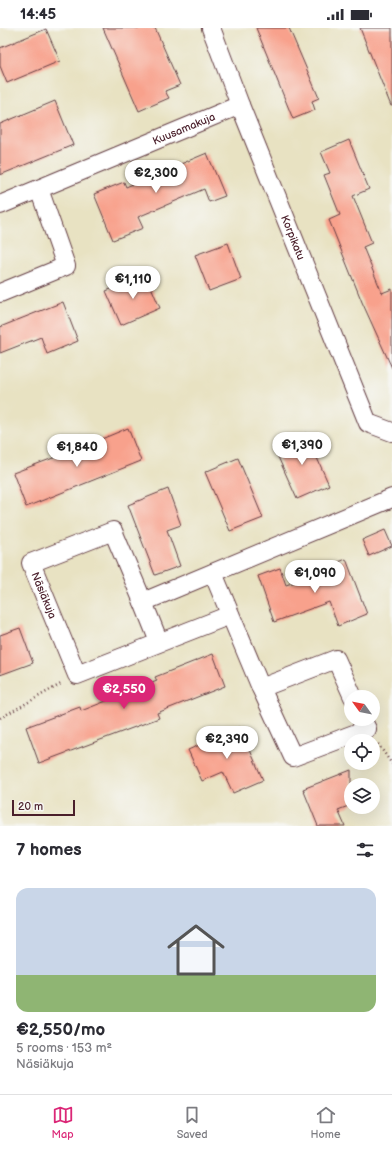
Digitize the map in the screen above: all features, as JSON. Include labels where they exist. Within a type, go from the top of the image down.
[{"type":"street","name":"Korpikatu","points":[[211,28],[240,105],[368,423],[392,432]]},
{"type":"street","name":"Kuusamakuja","points":[[0,205],[240,105]]},
{"type":"street","points":[[0,294],[66,266],[39,189]]},
{"type":"street","points":[[143,602],[392,498]]},
{"type":"street","name":"Näsiäkuja","points":[[77,675],[32,563],[113,532],[159,642]]},
{"type":"street","points":[[213,573],[261,688],[293,757],[361,726]]},
{"type":"street","points":[[77,675],[230,614]]},
{"type":"street","points":[[261,688],[336,659],[350,690]]},
{"type":"path","points":[[0,718],[77,675]]},
{"type":"path","points":[[366,726],[392,764]]},
{"type":"building","points":[[103,28],[155,28],[180,85],[165,91],[169,98],[139,111]]},
{"type":"building","points":[[256,28],[289,28],[319,98],[312,101],[315,110],[293,119]]},
{"type":"building","points":[[360,28],[392,28],[392,106],[391,106]]},
{"type":"building","points":[[46,29],[60,61],[7,83],[0,66],[0,48]]},
{"type":"building","points":[[55,101],[73,145],[0,175],[0,124]]},
{"type":"building","points":[[349,140],[369,189],[353,196],[372,243],[363,247],[382,293],[392,289],[392,368],[362,302],[329,220],[340,215],[324,175],[330,173],[321,152]]},
{"type":"building","points":[[207,153],[225,196],[209,202],[204,189],[138,217],[143,228],[113,240],[94,194],[124,182],[126,187]]},
{"type":"building","points":[[228,243],[241,279],[209,291],[195,255]]},
{"type":"building","points":[[146,275],[160,308],[121,325],[106,291]]},
{"type":"building","points":[[63,302],[78,341],[47,354],[41,337],[0,353],[0,327]]},
{"type":"building","points":[[128,428],[141,461],[26,507],[13,473]]},
{"type":"building","points":[[306,433],[329,485],[297,499],[274,448]]},
{"type":"building","points":[[238,458],[263,518],[230,531],[205,472]]},
{"type":"building","points":[[168,489],[181,525],[167,530],[180,566],[155,575],[128,505]]},
{"type":"building","points":[[385,530],[392,546],[369,556],[362,540]]},
{"type":"building","points":[[346,559],[367,614],[338,626],[329,602],[274,622],[258,576],[280,568],[286,585],[318,574],[317,571]]},
{"type":"building","points":[[20,628],[33,663],[0,675],[0,635]]},
{"type":"building","points":[[213,654],[225,686],[157,713],[159,718],[39,763],[26,727],[80,707],[81,711],[157,681],[155,677]]},
{"type":"building","points":[[240,727],[263,780],[233,793],[223,772],[202,781],[188,750]]},
{"type":"building","points":[[351,770],[351,778],[344,778],[344,808],[338,810],[345,826],[318,826],[303,789]]}]
